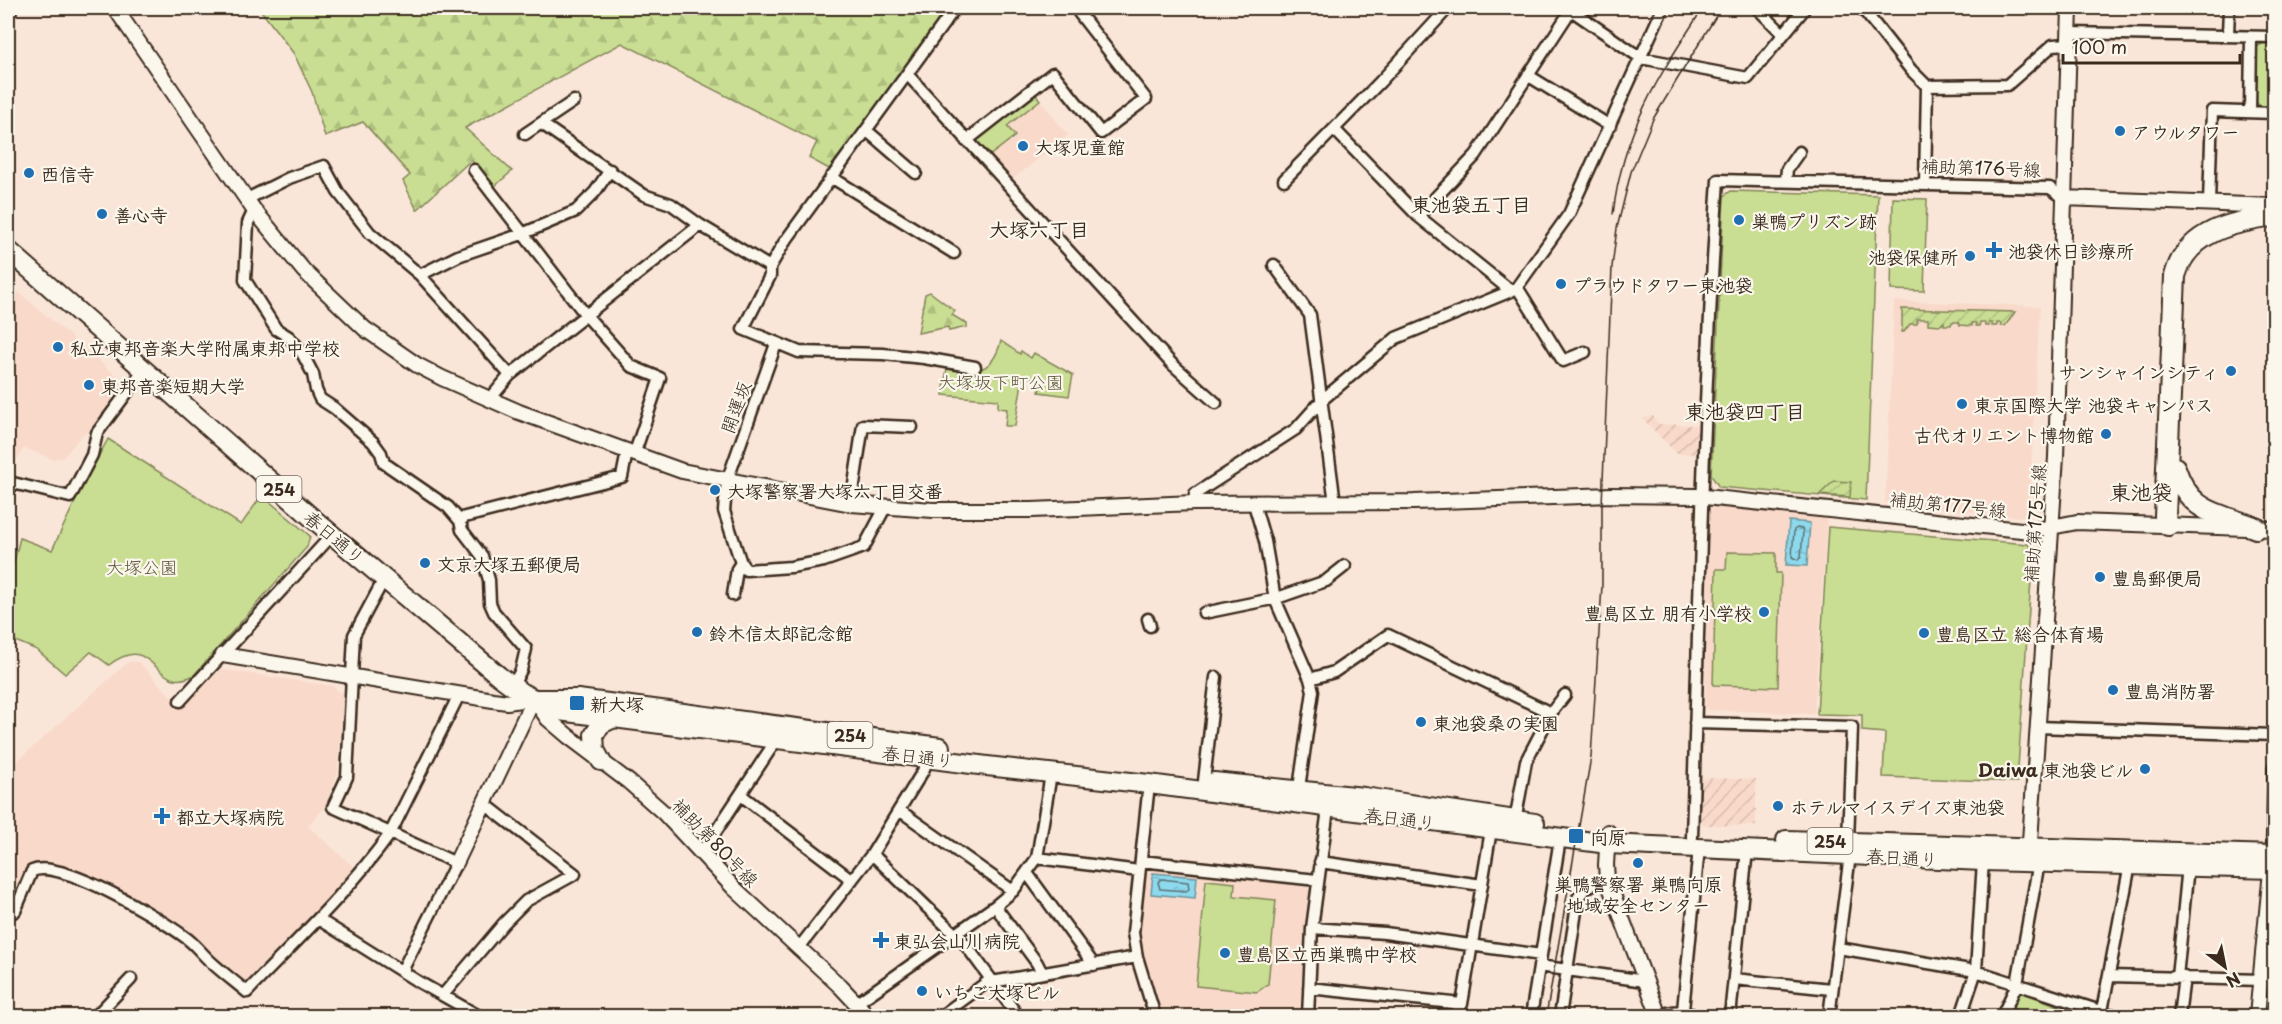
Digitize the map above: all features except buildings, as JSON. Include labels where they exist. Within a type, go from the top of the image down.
[{"type":"highway","points":[[2168,525],[2165,516],[2184,255],[2200,238],[2225,227],[2274,216]]},
{"type":"highway","points":[[2168,525],[2173,515],[2181,274],[2198,249],[2211,238],[2231,231],[2274,230]]},
{"type":"highway","name":"春日通り","points":[[8,250],[333,535],[512,687],[559,711],[777,739],[931,752],[1204,781],[1298,797],[1328,809],[1560,839],[1608,838],[1849,848],[2188,866],[2273,862]]},
{"type":"highway","points":[[2175,468],[2185,491],[2200,507],[2265,529]]},
{"type":"highway","name":"春日通り","points":[[534,698],[578,699],[931,752],[1051,774],[1298,797],[1364,797],[1608,838]]},
{"type":"highway","points":[[602,761],[595,750],[594,735],[602,724],[614,718]]},
{"type":"highway","name":"春日通り","points":[[1695,842],[1747,850],[1849,848],[1983,861],[2032,857],[2273,862]]},
{"type":"street","name":"補助第177号線","points":[[115,8],[251,205],[304,271],[365,328],[417,365],[490,399],[519,412],[682,471],[850,504],[972,511],[1194,503],[1335,503],[1617,495],[1702,496],[2031,531],[2077,522],[2265,529]]},
{"type":"street","points":[[955,8],[795,226],[770,267],[770,276],[743,329],[800,352],[883,354],[975,367]]},
{"type":"street","points":[[966,141],[1053,73],[1101,133],[1146,99],[1079,13],[1086,8]]},
{"type":"street","points":[[1284,180],[1448,8]]},
{"type":"street","points":[[1194,503],[1195,494],[1296,429],[1322,400],[1396,338],[1514,289],[1569,214],[1663,8]]},
{"type":"street","points":[[1757,8],[1783,34]]},
{"type":"street","points":[[1418,216],[1476,155],[1571,10],[1641,58],[1748,78],[1805,8]]},
{"type":"street","points":[[1862,8],[1911,70],[1927,86],[2007,85],[2053,45],[2070,39],[2228,35],[2274,37]]},
{"type":"street","name":"補助第175号線","points":[[2032,857],[2037,727],[2056,457],[2070,8]]},
{"type":"street","points":[[2228,35],[2229,8]]},
{"type":"street","points":[[2250,112],[2251,37]]},
{"type":"street","points":[[907,74],[1168,360],[1216,403]]},
{"type":"street","points":[[1529,76],[1610,126]]},
{"type":"street","points":[[1925,184],[1927,86]]},
{"type":"street","points":[[525,134],[574,101]]},
{"type":"street","points":[[2209,203],[2212,111],[2274,113]]},
{"type":"street","points":[[542,124],[644,195],[671,204],[700,225],[770,267]]},
{"type":"street","points":[[1334,129],[1418,216],[1514,289],[1563,361],[1585,352]]},
{"type":"street","points":[[866,130],[916,173]]},
{"type":"street","points":[[1786,180],[1786,169],[1799,152]]},
{"type":"street","points":[[510,375],[420,275],[370,233],[338,192],[324,166],[289,178],[251,205],[245,280],[276,329],[289,337],[301,351],[313,374],[320,399],[334,408],[373,442],[381,453],[384,463],[448,507],[460,521],[462,530],[482,556],[489,580],[490,603],[494,612],[526,649],[521,670],[512,687]]},
{"type":"street","points":[[460,521],[465,517],[622,477],[660,378],[631,366],[585,314],[474,170]]},
{"type":"street","points":[[420,275],[458,256],[522,234],[576,211],[595,192],[610,170]]},
{"type":"street","points":[[831,177],[954,253]]},
{"type":"street","name":"補助第176号線","points":[[1702,496],[1718,180],[2050,188],[2064,198],[2274,206]]},
{"type":"street","points":[[490,399],[510,375],[700,225]]},
{"type":"street","points":[[1274,265],[1310,315],[1335,503]]},
{"type":"street","name":"開運坂","points":[[741,563],[724,511],[727,481],[776,344]]},
{"type":"street","points":[[8,491],[13,483],[70,496],[92,455],[97,433],[144,370]]},
{"type":"street","points":[[850,504],[863,425],[912,427]]},
{"type":"street","points":[[1683,1010],[1695,842],[1695,723],[1702,496]]},
{"type":"street","points":[[1254,504],[1265,541],[1275,598],[1310,679],[1312,691],[1298,797]]},
{"type":"street","points":[[733,595],[737,569],[741,563],[746,570],[791,567],[824,561],[864,547],[886,506]]},
{"type":"street","points":[[180,700],[333,535]]},
{"type":"street","points":[[1204,613],[1275,598],[1326,581],[1345,566]]},
{"type":"street","points":[[384,579],[354,635],[347,777],[333,807],[456,863]]},
{"type":"street","points":[[1310,679],[1334,672],[1388,635],[1551,713]]},
{"type":"street","points":[[223,655],[507,702],[534,698]]},
{"type":"street","points":[[1204,781],[1216,677]]},
{"type":"street","points":[[8,914],[15,911],[32,871],[39,868],[71,874],[126,900],[186,937],[211,962],[247,992],[318,919],[378,851],[390,834],[459,695]]},
{"type":"street","points":[[1515,821],[1526,761],[1551,713],[1565,695]]},
{"type":"street","points":[[402,971],[485,804],[534,698]]},
{"type":"street","name":"補助第80号線","points":[[534,698],[548,719],[664,813],[734,888],[857,1003],[868,1017]]},
{"type":"street","points":[[1695,723],[1852,727],[1849,848],[1829,1017]]},
{"type":"street","points":[[2037,727],[2274,735]]},
{"type":"street","points":[[701,854],[777,739]]},
{"type":"street","points":[[798,949],[872,854],[931,752]]},
{"type":"street","points":[[2258,1017],[2273,862],[2274,767]]},
{"type":"street","points":[[857,1003],[1013,891],[1037,858],[1051,774]]},
{"type":"street","points":[[1149,784],[1133,933],[1137,957],[1155,1017]]},
{"type":"street","points":[[741,795],[852,880]]},
{"type":"street","points":[[443,995],[504,923],[526,902],[575,874],[485,804]]},
{"type":"street","points":[[1308,1017],[1312,928],[1328,809]]},
{"type":"street","points":[[899,810],[1013,891]]},
{"type":"street","points":[[1455,1017],[1462,1004],[1491,830]]},
{"type":"street","points":[[1608,838],[1607,879],[1659,1016],[1683,1010],[1696,1017]]},
{"type":"street","points":[[1531,1017],[1560,839]]},
{"type":"street","points":[[1730,1017],[1747,850]]},
{"type":"street","points":[[872,854],[956,934],[1018,1017]]},
{"type":"street","points":[[2002,1017],[2017,984],[2032,857]]},
{"type":"street","points":[[1037,858],[1317,880]]},
{"type":"street","points":[[1961,1017],[1976,971],[1983,861]]},
{"type":"street","points":[[1320,862],[1482,885]]},
{"type":"street","points":[[2102,1011],[2130,864]]},
{"type":"street","points":[[2179,1017],[2188,866]]},
{"type":"street","points":[[1027,873],[1094,965]]},
{"type":"street","points":[[1560,1017],[1578,898],[1583,890],[1593,883],[1607,879]]},
{"type":"street","points":[[995,906],[1042,973]]},
{"type":"street","points":[[318,919],[479,1017]]},
{"type":"street","points":[[1312,928],[1385,933],[1472,945],[1567,969],[1645,981]]},
{"type":"street","points":[[1838,948],[1976,971],[2116,1017]]},
{"type":"street","points":[[941,1017],[986,983],[1137,957]]},
{"type":"street","points":[[2110,976],[2262,980]]},
{"type":"street","points":[[96,1017],[131,979]]},
{"type":"street","points":[[1734,980],[1831,989]]},
{"type":"street","points":[[1308,988],[1462,1004]]},
{"type":"shaded area","points":[[1040,100],[1068,135],[1006,185],[984,160],[1015,136],[1006,126]]},
{"type":"shaded area","name":"東邦音楽短期大学","points":[[19,292],[126,384],[92,430],[82,435],[63,458],[52,459],[24,448],[8,475],[8,308]]},
{"type":"shaded area","name":"東京国際大学 池袋キャンパス","points":[[1894,301],[2040,306],[2029,511],[2022,517],[1885,503]]},
{"type":"shaded area","points":[[1653,416],[1659,424],[1698,425],[1697,454],[1677,454],[1642,418]]},
{"type":"shaded area","name":"豊島区立 朋有小学校","points":[[1713,507],[1827,518],[1814,714],[1709,710],[1705,706],[1709,510]]},
{"type":"shaded area","name":"都立大塚病院","points":[[128,662],[139,662],[180,706],[221,669],[333,686],[344,696],[338,772],[325,807],[308,826],[353,866],[353,872],[251,983],[243,984],[190,936],[73,873],[36,862],[27,869],[13,903],[8,905],[8,769]]},
{"type":"shaded area","points":[[1698,778],[1756,779],[1756,826],[1698,825]]},
{"type":"shaded area","name":"豊島区立西巣鴨中学校","points":[[1154,868],[1305,885],[1311,892],[1303,1016],[1164,1016],[1147,970],[1139,937],[1147,874]]},
{"type":"shaded area","points":[[2269,938],[2274,939],[2274,1016],[2264,1016]]},
{"type":"green space","points":[[259,8],[951,8],[829,169],[809,158],[817,142],[622,43],[465,128],[512,171],[495,186],[471,160],[417,210],[403,181],[410,175],[363,122],[325,137],[312,92],[294,54]]},
{"type":"green space","points":[[2263,43],[2274,43],[2274,108],[2261,107],[2255,101],[2256,48]]},
{"type":"green space","points":[[1032,90],[1040,100],[1007,126],[1015,136],[984,160],[967,142]]},
{"type":"green space","points":[[1731,191],[1878,195],[1866,500],[1719,487],[1711,475],[1724,196]]},
{"type":"green space","points":[[1893,198],[1927,199],[1924,291],[1891,290]]},
{"type":"green space","points":[[930,292],[955,311],[952,315],[967,324],[967,327],[949,331],[948,327],[918,333],[925,294]]},
{"type":"green space","points":[[1902,309],[2015,312],[2005,326],[1997,323],[1997,326],[1992,326],[1992,323],[1989,323],[1989,326],[1985,326],[1984,322],[1980,322],[1979,326],[1976,326],[1976,323],[1972,323],[1972,326],[1960,325],[1959,322],[1952,322],[1951,325],[1944,325],[1944,322],[1941,325],[1928,324],[1928,319],[1917,319],[1917,324],[1910,324],[1902,332]]},
{"type":"green space","name":"大塚坂下町公園","points":[[1001,341],[1020,354],[1021,351],[1031,358],[1034,353],[1073,375],[1069,396],[1039,392],[1042,379],[1023,376],[1015,426],[1005,426],[1007,409],[998,408],[998,400],[943,395],[947,368],[966,371],[982,369],[993,360]]},
{"type":"green space","name":"大塚公園","points":[[108,439],[241,525],[262,495],[310,536],[307,547],[194,675],[181,679],[170,678],[146,658],[136,654],[124,656],[109,665],[91,652],[65,674],[37,650],[8,638],[8,585],[20,538],[52,550]]},
{"type":"green space","points":[[1834,481],[1851,482],[1850,497],[1819,495]]},
{"type":"green space","name":"豊島区立 総合体育場","points":[[1828,527],[2028,544],[2033,551],[2017,782],[1883,777],[1885,733],[1862,731],[1862,715],[1817,714]]},
{"type":"green space","points":[[1727,552],[1776,553],[1776,573],[1781,573],[1778,687],[1713,685],[1716,569],[1726,569]]},
{"type":"green space","points":[[1206,880],[1235,883],[1234,896],[1276,900],[1268,984],[1257,992],[1196,986]]},
{"type":"green space","points":[[2019,991],[2082,1016],[2027,1016],[2028,1014],[2012,1008]]},
{"type":"water","points":[[1789,521],[1810,523],[1807,566],[1786,565]]},
{"type":"water","points":[[1153,873],[1197,877],[1195,898],[1151,894]]},
{"type":"tram line","points":[[1613,214],[1618,184],[1634,130],[1657,81],[1703,8]]},
{"type":"tram line","points":[[1546,1016],[1591,757],[1602,586],[1602,504],[1612,267],[1617,228],[1631,172],[1653,119],[1721,8]]},
{"type":"place","name":"アウルタワー","points":[[2120,131]]},
{"type":"place","name":"大塚児童館","points":[[1023,146]]},
{"type":"place","name":"西信寺","points":[[29,173]]},
{"type":"place","name":"善心寺","points":[[102,214]]},
{"type":"place","name":"巣鴨プリズン跡","points":[[1739,220]]},
{"type":"place","name":"池袋休日診療所","points":[[1994,250]]},
{"type":"place","name":"池袋保健所","points":[[1970,256]]},
{"type":"place","name":"プラウドタワー東池袋","points":[[1561,284]]},
{"type":"place","name":"私立東邦音楽大学附属東邦中学校","points":[[58,347]]},
{"type":"place","name":"サンシャインシティ","points":[[2231,371]]},
{"type":"place","name":"東邦音楽短期大学","points":[[89,385]]},
{"type":"place","name":"東京国際大学 池袋キャンパス","points":[[1962,404]]},
{"type":"place","name":"古代オリエント博物館","points":[[2106,434]]},
{"type":"place","name":"大塚警察署大塚六丁目交番","points":[[715,490]]},
{"type":"place","name":"文京大塚五郵便局","points":[[425,563]]},
{"type":"place","name":"豊島郵便局","points":[[2100,577]]},
{"type":"place","name":"豊島区立 朋有小学校","points":[[1764,612]]},
{"type":"place","name":"鈴木信太郎記念館","points":[[697,632]]},
{"type":"place","name":"豊島区立 総合体育場","points":[[1924,633]]},
{"type":"place","name":"豊島消防署","points":[[2113,690]]},
{"type":"place","name":"新大塚","points":[[577,703]]},
{"type":"place","name":"東池袋桑の実園","points":[[1421,722]]},
{"type":"place","name":"Daiwa 東池袋ビル","points":[[2145,769]]},
{"type":"place","name":"ホテルマイスデイズ東池袋","points":[[1778,806]]},
{"type":"place","name":"都立大塚病院","points":[[162,816]]},
{"type":"place","name":"向原","points":[[1576,836]]},
{"type":"place","name":"巣鴨警察署 巣鴨向原 地域安全センター","points":[[1638,863]]},
{"type":"place","name":"東弘会山川病院","points":[[881,940]]},
{"type":"place","name":"豊島区立西巣鴨中学校","points":[[1225,953]]},
{"type":"place","name":"いちご大塚ビル","points":[[922,991]]},
{"type":"district","name":"東池袋五丁目","points":[[1471,204]]},
{"type":"district","name":"大塚六丁目","points":[[1039,229]]},
{"type":"district","name":"東池袋四丁目","points":[[1745,411]]},
{"type":"district","name":"東池袋","points":[[2141,491]]}]
